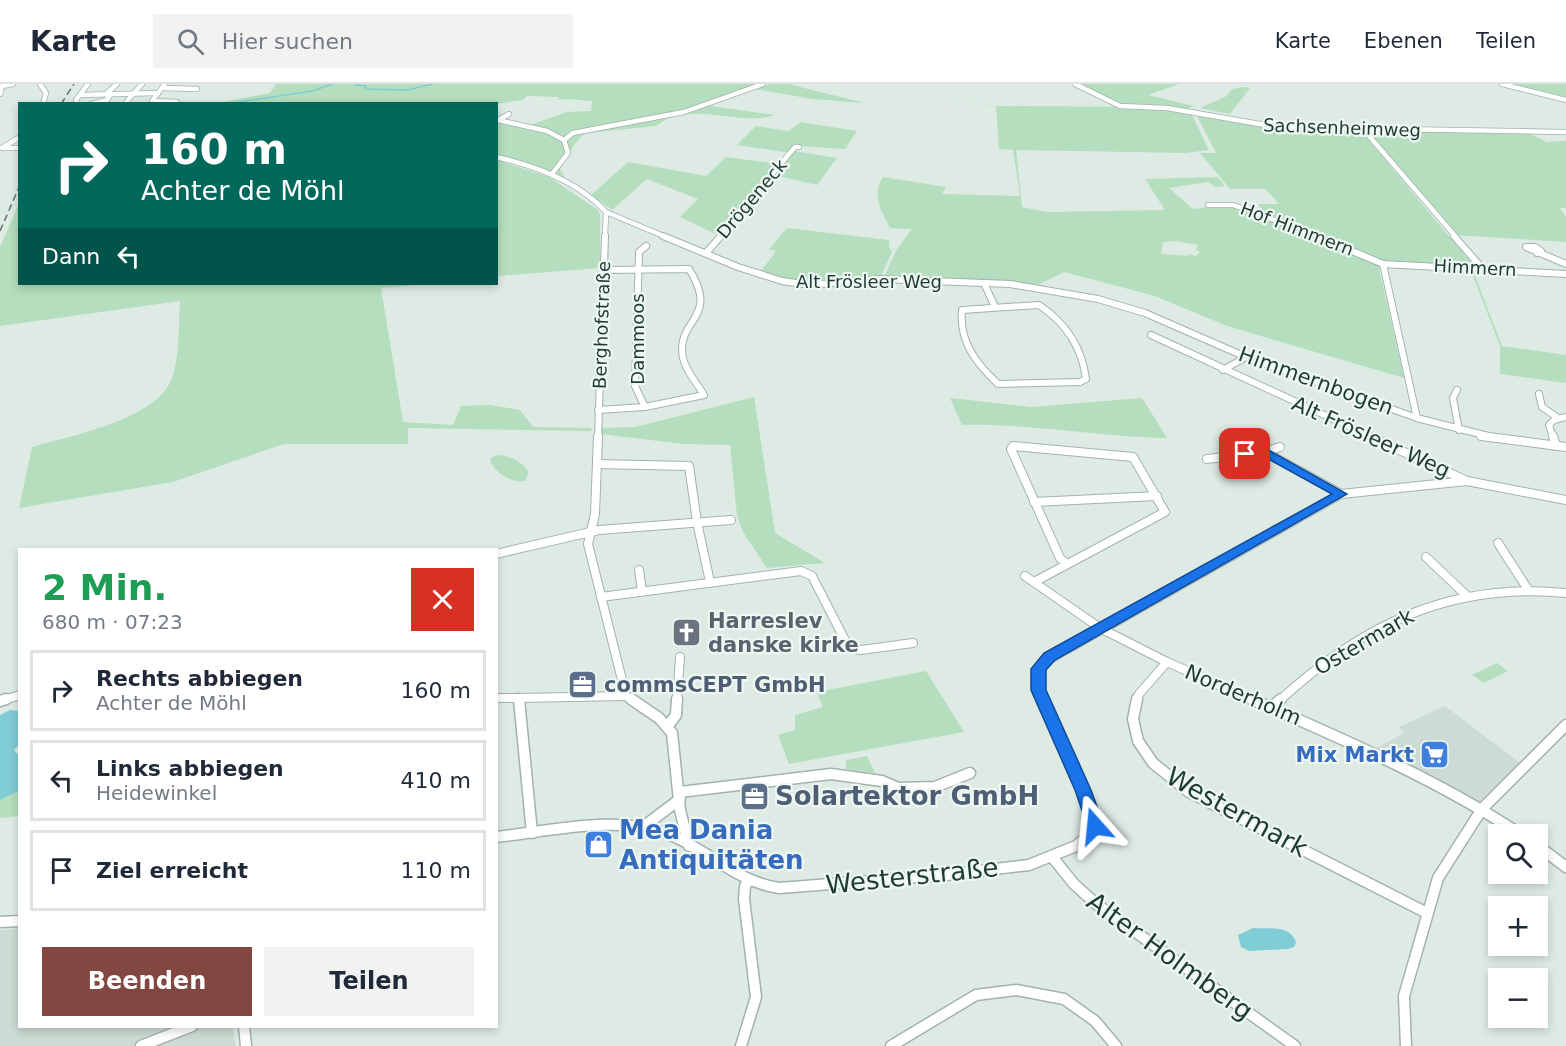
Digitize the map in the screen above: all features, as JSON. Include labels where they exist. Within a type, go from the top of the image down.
[{"type":"street","points":[[0,94],[2,86],[13,84]]},
{"type":"street","points":[[40,84],[46,93],[44,102]]},
{"type":"street","points":[[78,102],[88,84]]},
{"type":"street","points":[[80,95],[99,95],[114,90],[117,84]]},
{"type":"street","points":[[127,101],[142,84]]},
{"type":"street","points":[[564,140],[580,130],[651,121],[684,112],[763,84]]},
{"type":"street","name":"Sachsenheimweg","points":[[1076,84],[1120,106],[1167,108],[1277,127],[1566,132]]},
{"type":"street","points":[[1502,84],[1566,100]]},
{"type":"street","points":[[177,102],[152,101],[164,86],[197,89]]},
{"type":"street","points":[[99,95],[108,99],[133,94],[158,93]]},
{"type":"street","points":[[509,114],[498,120],[547,131],[564,140],[568,153],[552,174]]},
{"type":"street","points":[[1364,130],[1482,268]]},
{"type":"street","points":[[18,138],[2,148],[18,148]]},
{"type":"street","name":"Drögeneck","points":[[706,253],[795,147],[799,147]]},
{"type":"street","points":[[498,158],[552,174],[606,212]]},
{"type":"street","name":"Hof Himmern","points":[[1208,205],[1233,205],[1337,243],[1383,264]]},
{"type":"street","name":"Alt Frösleer Weg","points":[[606,212],[760,275],[796,284],[881,279],[1022,285],[1072,293]]},
{"type":"street","name":"Berghofstraße","points":[[606,212],[595,514],[591,531],[590,558],[626,696]]},
{"type":"street","name":"Dammoos","points":[[645,406],[635,387],[639,252],[646,246]]},
{"type":"street","points":[[1537,253],[1566,264]]},
{"type":"street","points":[[1383,264],[1382,269],[1417,418]]},
{"type":"street","name":"Himmern","points":[[1383,264],[1566,273]]},
{"type":"street","name":"Dammoos","points":[[598,410],[645,406],[704,395],[685,363],[682,351],[702,301],[701,286],[689,269],[604,270]]},
{"type":"street","points":[[984,283],[995,307]]},
{"type":"street","name":"Himmernbogen","points":[[1072,293],[1145,313],[1246,357],[1417,418],[1459,430],[1566,447]]},
{"type":"street","points":[[1039,305],[1050,313],[1068,331],[1080,351],[1085,371],[1084,381],[998,384],[969,352],[960,319],[963,309],[995,307],[1039,305]]},
{"type":"street","name":"Alt Frösleer Weg","points":[[1151,335],[1467,481],[1566,500]]},
{"type":"street","points":[[1223,370],[1246,357]]},
{"type":"street","points":[[1457,390],[1453,398],[1459,430]]},
{"type":"street","points":[[1539,394],[1542,407],[1558,418]]},
{"type":"street","points":[[1556,446],[1549,425],[1558,418],[1566,417]]},
{"type":"street","points":[[1034,582],[1164,514],[1157,496],[1133,457],[1013,446],[1011,449],[1034,502],[1060,558],[1067,564]]},
{"type":"street","points":[[1207,459],[1265,452],[1280,447]]},
{"type":"street","points":[[1265,452],[1341,494]]},
{"type":"street","points":[[597,464],[689,466],[697,522],[710,582]]},
{"type":"street","points":[[1100,628],[1341,494],[1467,481]]},
{"type":"street","points":[[1034,502],[1157,496]]},
{"type":"street","points":[[498,554],[591,531],[731,520]]},
{"type":"street","points":[[1498,543],[1529,591]]},
{"type":"street","points":[[1426,558],[1467,596]]},
{"type":"street","points":[[639,570],[642,591]]},
{"type":"street","points":[[601,597],[710,582],[807,573],[812,576],[849,648],[861,650],[913,643]]},
{"type":"street","name":"Norderholm","points":[[1025,576],[1100,628],[1167,662],[1367,750],[1482,809],[1505,824]]},
{"type":"street","name":"Ostermark","points":[[1272,707],[1300,680],[1358,643],[1434,604],[1467,596],[1529,591],[1566,593]]},
{"type":"street","name":"Westerstraße","points":[[498,837],[643,827],[670,835],[749,880],[779,888],[1018,866],[1053,858],[1083,843],[1092,834],[1095,826],[1083,790],[1038,690],[1037,676],[1039,669],[1049,657],[1100,628]]},
{"type":"street","points":[[668,727],[676,715],[680,657]]},
{"type":"street","name":"Westermark","points":[[1167,662],[1139,694],[1133,719],[1138,741],[1158,769],[1190,792],[1427,913]]},
{"type":"street","points":[[0,701],[18,696]]},
{"type":"street","points":[[498,698],[626,696],[668,727],[674,741],[680,796],[689,846]]},
{"type":"street","points":[[519,698],[532,833]]},
{"type":"street","points":[[1406,1046],[1404,996],[1438,878],[1482,809],[1566,724]]},
{"type":"street","points":[[643,827],[680,796],[831,774],[882,781],[898,788],[935,787],[970,773]]},
{"type":"street","points":[[1548,854],[1566,867]]},
{"type":"street","name":"Alter Holmberg","points":[[1053,858],[1074,884],[1095,903],[1295,1046]]},
{"type":"street","points":[[741,1046],[756,997],[744,892],[749,880]]},
{"type":"street","points":[[0,922],[18,921]]},
{"type":"street","points":[[891,1046],[975,995],[1016,990],[1050,994],[1064,999],[1095,1021],[1116,1046]]},
{"type":"street","points":[[141,1046],[187,1028]]},
{"type":"street","points":[[244,1028],[246,1046]]},
{"type":"shaded area","points":[[1445,706],[1520,763],[1478,803],[1375,749],[1404,733],[1399,727]]},
{"type":"shaded area","points":[[18,928],[18,1028],[232,1028],[236,1046],[0,1046],[0,930]]},
{"type":"green space","points":[[276,84],[759,84],[658,118],[665,119],[710,106],[775,115],[745,118],[684,115],[669,118],[656,126],[587,133],[575,144],[560,169],[565,178],[498,154],[498,121],[521,128],[567,112],[591,111],[592,101],[527,96],[523,100],[498,104],[223,102],[270,93]]},
{"type":"green space","points":[[770,84],[794,84],[792,85],[865,103],[812,99],[756,89]]},
{"type":"green space","points":[[1079,84],[1179,84],[1148,95],[1194,106],[1185,110],[1156,105],[1123,104]]},
{"type":"green space","points":[[1513,84],[1566,84],[1566,97]]},
{"type":"green space","points":[[1250,88],[1230,114],[1200,108],[1225,97],[1232,89]]},
{"type":"green space","points":[[904,93],[998,106],[1154,107],[1191,113],[1209,150],[1186,153],[1016,150],[1022,207],[1047,212],[1165,210],[1145,179],[1217,177],[1225,186],[1215,187],[1208,182],[1169,188],[1193,209],[1227,205],[1330,241],[1378,265],[1404,378],[1227,326],[1155,296],[1064,272],[1038,285],[885,275],[897,249],[912,229],[890,228],[878,197],[879,184],[883,177],[946,187],[942,194],[1020,196],[1013,150],[999,149],[996,106]],"holes":[[[1176,241],[1198,245],[1196,250],[1200,252],[1196,256],[1161,254],[1163,242]]]},
{"type":"green space","points":[[1196,114],[1286,129],[1361,131],[1474,266],[1382,260],[1254,211],[1262,210],[1258,204],[1279,204],[1265,189],[1230,189],[1200,153],[1216,153]]},
{"type":"green space","points":[[800,122],[857,131],[845,149],[800,146],[795,151],[837,158],[817,185],[774,175],[791,153],[737,145],[756,126],[789,131]]},
{"type":"green space","points":[[1368,131],[1528,133],[1547,142],[1566,141],[1566,208],[1560,208],[1566,217],[1566,242],[1455,235]]},
{"type":"green space","points":[[726,157],[780,164],[720,236],[680,217],[698,199],[647,179],[612,210],[591,195],[628,162],[706,176]]},
{"type":"green space","points":[[498,160],[549,177],[598,210],[600,214],[600,268],[498,276]]},
{"type":"green space","points":[[18,205],[18,285],[416,285],[381,288],[403,422],[453,425],[461,406],[490,405],[520,410],[533,427],[591,428],[592,431],[408,428],[408,444],[284,444],[173,482],[19,508],[32,447],[111,424],[150,405],[164,392],[172,378],[176,361],[180,301],[0,326],[0,247]]},
{"type":"green space","points":[[787,228],[889,240],[892,252],[881,276],[809,283],[759,274],[776,251],[769,249]]},
{"type":"green space","points":[[1472,273],[1474,273],[1502,346],[1566,355],[1566,383],[1500,374],[1500,346]]},
{"type":"green space","points":[[754,397],[775,533],[825,563],[767,568],[743,532],[737,516],[730,445],[684,444],[600,434],[601,428],[635,427]]},
{"type":"green space","points":[[950,398],[1032,407],[1142,398],[1167,438],[1014,426],[962,425]]},
{"type":"green space","points":[[498,455],[511,458],[523,465],[529,472],[525,481],[508,478],[498,472],[490,458]]},
{"type":"green space","points":[[1497,663],[1508,671],[1484,683],[1472,675]]},
{"type":"green space","points":[[926,671],[964,732],[789,764],[778,735],[795,730],[795,715],[823,707],[817,692]]},
{"type":"green space","points":[[867,756],[875,773],[846,769],[846,760]]},
{"type":"green space","points":[[18,791],[18,816],[0,818],[0,800]]},
{"type":"water","points":[[10,710],[18,711],[18,746],[14,750],[18,755],[18,791],[0,800],[0,715]]},
{"type":"water","points":[[1253,928],[1285,931],[1294,937],[1296,943],[1294,947],[1288,949],[1249,951],[1241,947],[1238,935]]},
{"type":"waterway","points":[[239,102],[312,91],[333,84]]},
{"type":"waterway","points":[[355,85],[366,86],[365,89],[408,90],[432,84]]},
{"type":"railway","points":[[62,102],[74,84]]},
{"type":"railway","points":[[0,231],[18,190]]},
{"type":"place","name":"Harreslev danske kirke","points":[[687,633]]},
{"type":"place","name":"commsCEPT GmbH","points":[[583,685]]},
{"type":"place","name":"Mix Markt","points":[[1435,755]]},
{"type":"place","name":"Solartektor GmbH","points":[[754,796]]},
{"type":"place","name":"Mea Dania Antiquitäten","points":[[598,845]]},
{"type":"route","points":[[1095,826],[1083,790],[1038,690],[1039,669],[1049,657],[1341,494],[1298,473],[1265,452],[1245,454]]}]
